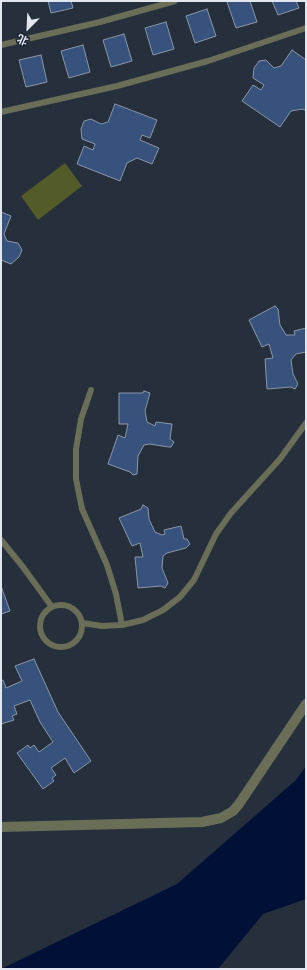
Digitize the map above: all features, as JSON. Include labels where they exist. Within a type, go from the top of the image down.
[{"type":"street","points":[[1,826],[202,822],[221,818],[234,811],[306,704]]},
{"type":"lane","points":[[1,44],[100,22],[175,1]]},
{"type":"lane","points":[[1,112],[117,86],[208,61],[306,28]]},
{"type":"lane","points":[[91,390],[81,419],[76,449],[76,479],[82,509],[107,565],[114,587],[122,625]]},
{"type":"lane","points":[[82,623],[102,626],[122,625],[143,620],[180,597],[194,580],[216,534],[231,513],[280,460],[306,424]]},
{"type":"lane","points":[[1,540],[52,607]]},
{"type":"lane","points":[[59,605],[71,608],[76,612],[82,623],[82,630],[76,641],[64,647],[51,644],[42,635],[40,628],[43,616],[52,607],[59,605]]},
{"type":"green space","points":[[65,163],[82,186],[38,220],[21,196]]},
{"type":"water","points":[[306,766],[306,899],[263,914],[218,969],[1,969],[177,884],[296,780]]},
{"type":"building","points":[[48,1],[71,1],[73,8],[51,13]]},
{"type":"building","points":[[250,1],[257,22],[236,28],[227,2]]},
{"type":"building","points":[[272,1],[296,1],[299,8],[278,15]]},
{"type":"building","points":[[207,9],[216,36],[195,43],[186,16]]},
{"type":"building","points":[[166,22],[174,49],[153,55],[145,28]]},
{"type":"building","points":[[124,34],[132,61],[111,67],[103,40]]},
{"type":"building","points":[[83,45],[90,72],[69,78],[61,51]]},
{"type":"building","points":[[292,50],[306,60],[306,111],[303,109],[291,111],[280,127],[242,101],[253,85],[261,90],[264,85],[253,78],[254,68],[259,61],[266,60],[274,68],[281,66]]},
{"type":"building","points":[[41,55],[47,82],[26,87],[19,60]]},
{"type":"building","points":[[115,104],[157,120],[150,138],[142,135],[140,140],[159,148],[152,164],[137,158],[127,163],[120,181],[77,164],[84,146],[93,150],[95,144],[82,139],[81,129],[84,121],[91,119],[101,124],[108,122]]},
{"type":"building","points":[[1,212],[11,216],[4,234],[7,241],[18,243],[22,250],[19,257],[11,264],[1,260]]},
{"type":"building","points":[[275,306],[278,309],[280,325],[286,335],[295,335],[294,331],[306,328],[306,352],[296,354],[291,360],[293,374],[298,384],[295,389],[291,387],[267,389],[265,359],[273,358],[269,344],[262,347],[249,320]]},
{"type":"building","points":[[144,391],[150,393],[145,411],[147,422],[155,426],[156,422],[172,424],[170,439],[174,442],[171,447],[149,444],[144,445],[138,456],[137,474],[133,475],[130,472],[108,464],[118,435],[125,438],[128,424],[119,424],[119,393],[143,393]]},
{"type":"building","points":[[143,505],[148,508],[149,519],[155,532],[162,535],[165,534],[164,530],[181,526],[184,539],[187,539],[190,544],[186,548],[167,553],[163,556],[162,568],[168,583],[165,588],[161,586],[138,588],[135,557],[143,557],[140,543],[132,546],[119,518],[141,509]]},
{"type":"building","points":[[1,586],[10,611],[1,614]]},
{"type":"building","points":[[34,659],[58,712],[91,761],[74,773],[65,758],[51,768],[56,775],[52,778],[54,781],[43,789],[17,753],[28,745],[30,748],[34,745],[39,752],[53,742],[40,722],[30,700],[14,706],[17,714],[12,716],[14,720],[1,724],[1,681],[3,680],[6,688],[22,681],[15,666]]}]
